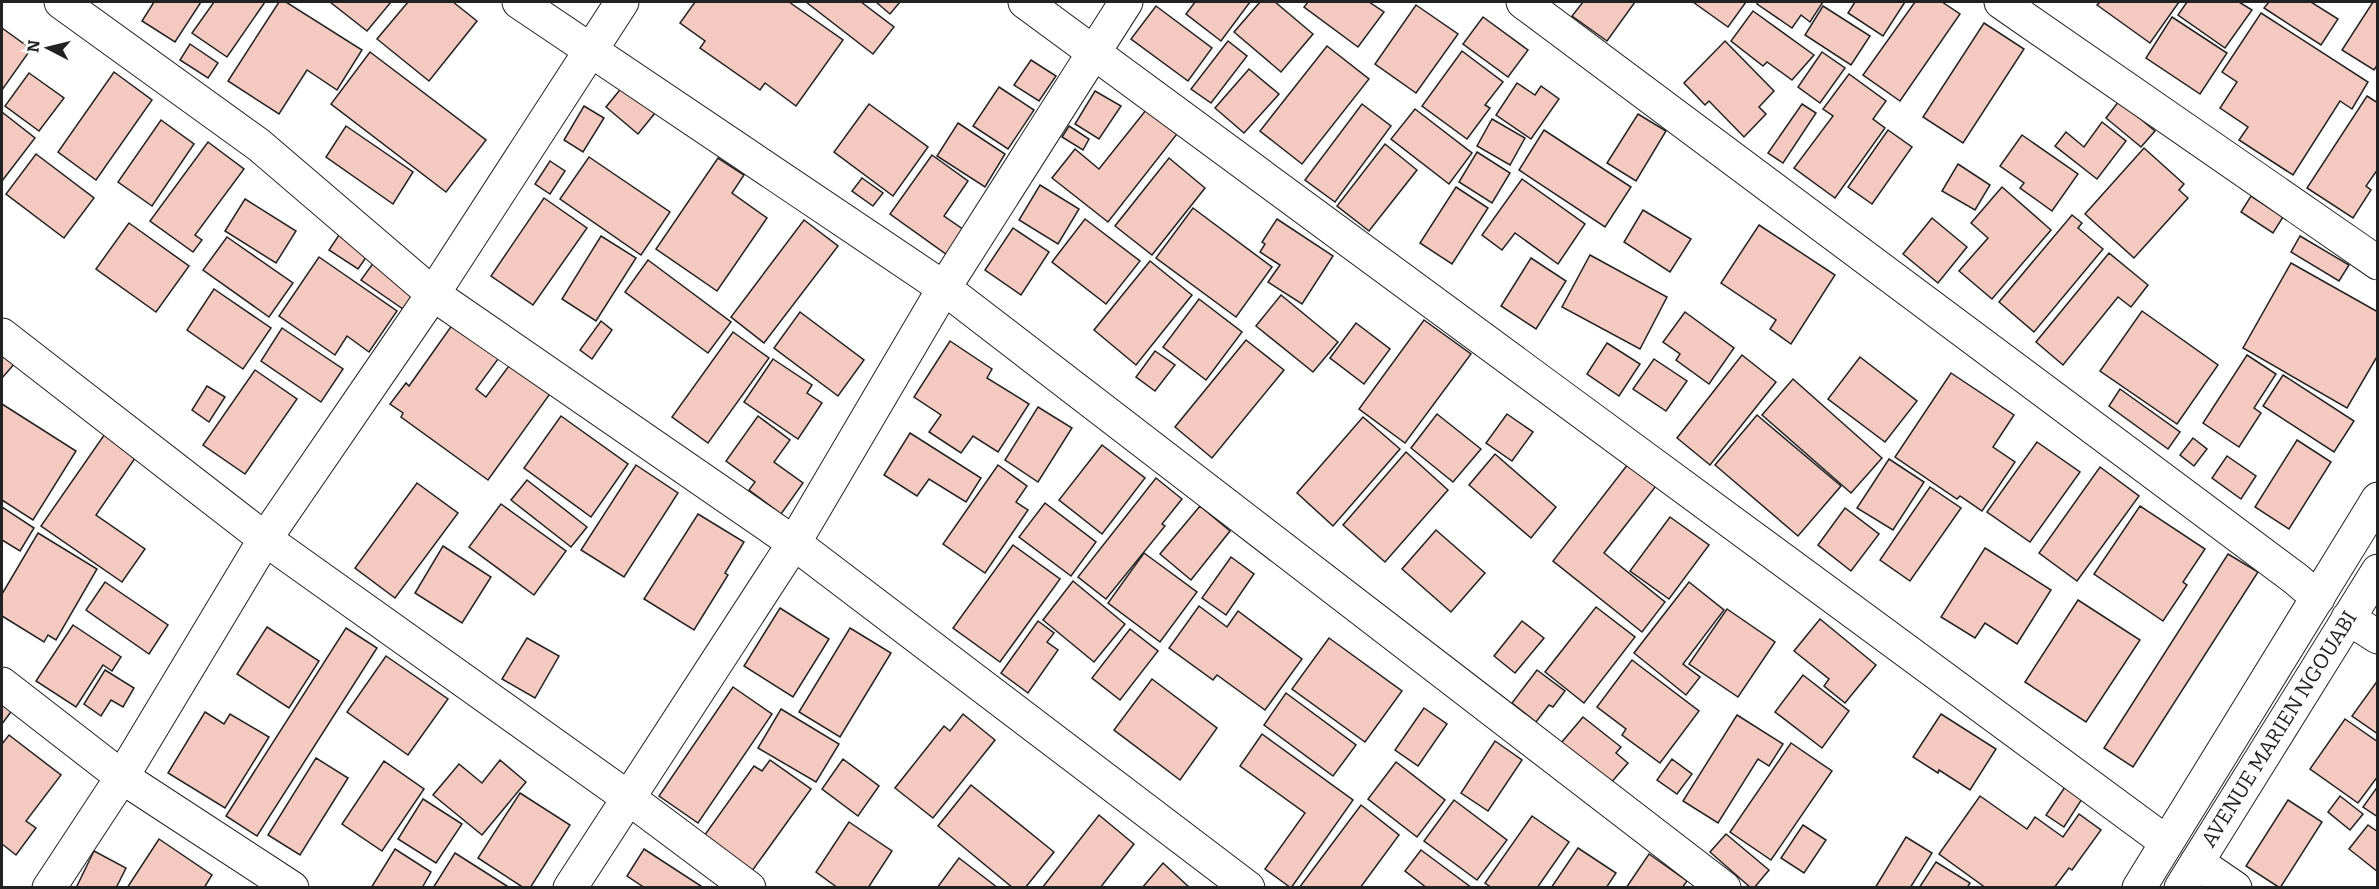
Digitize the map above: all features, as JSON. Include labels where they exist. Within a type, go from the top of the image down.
[{"type":"street","points":[[61,2],[259,145],[433,294],[794,543],[1248,888]]},
{"type":"street","points":[[519,2],[944,288],[1724,888]]},
{"type":"street","points":[[50,888],[122,777],[265,539],[433,294],[622,2]]},
{"type":"street","points":[[1025,2],[2166,842]]},
{"type":"street","points":[[570,888],[630,799],[794,543],[944,288],[1126,2]]},
{"type":"street","points":[[1523,2],[2296,579],[2318,598]]},
{"type":"street","points":[[2001,2],[2378,263]]},
{"type":"street","points":[[2,335],[265,539],[630,799],[749,888]]},
{"type":"street","points":[[2139,888],[2378,499]]},
{"type":"street","name":"AVENUE MARIEN NGOUABI","points":[[2189,875],[2378,571]]},
{"type":"street","points":[[2348,618],[2378,637]]},
{"type":"street","points":[[2,684],[122,777],[292,888]]},
{"type":"street","points":[[2189,875],[2235,888]]},
{"type":"building","points":[[154,2],[201,2],[175,42],[142,21]]},
{"type":"building","points":[[214,2],[265,2],[227,57],[192,33]]},
{"type":"building","points":[[279,2],[286,2],[362,50],[337,90],[307,70],[279,114],[228,81]]},
{"type":"building","points":[[330,2],[391,2],[367,31]]},
{"type":"building","points":[[408,2],[453,2],[477,21],[429,81],[377,39]]},
{"type":"building","points":[[695,2],[789,2],[843,40],[796,106],[765,83],[760,90],[700,48],[705,41],[680,23]]},
{"type":"building","points":[[806,2],[861,2],[894,27],[873,54]]},
{"type":"building","points":[[876,2],[900,2],[890,14]]},
{"type":"building","points":[[1195,2],[1250,2],[1221,41],[1186,14]]},
{"type":"building","points":[[1260,2],[1275,2],[1313,34],[1281,72],[1234,32]]},
{"type":"building","points":[[1308,2],[1369,2],[1384,12],[1358,47],[1304,7]]},
{"type":"building","points":[[1583,2],[1635,2],[1607,41],[1572,16]]},
{"type":"building","points":[[1693,2],[1746,2],[1728,27]]},
{"type":"building","points":[[1758,2],[1823,2],[1810,22],[1801,15],[1792,28],[1757,4]]},
{"type":"building","points":[[1855,2],[1905,2],[1883,36],[1848,13]]},
{"type":"building","points":[[1915,2],[1942,2],[1960,14],[1900,101],[1863,75]]},
{"type":"building","points":[[2100,2],[2179,2],[2150,43],[2097,5]]},
{"type":"building","points":[[2187,2],[2239,2],[2252,10],[2225,48],[2178,15]]},
{"type":"building","points":[[2269,2],[2311,2],[2338,19],[2321,45],[2264,8]]},
{"type":"building","points":[[2373,2],[2378,2],[2378,64],[2374,70],[2342,50]]},
{"type":"building","points":[[1416,5],[1458,34],[1416,93],[1375,64]]},
{"type":"building","points":[[1156,6],[1212,48],[1188,81],[1131,39]]},
{"type":"building","points":[[1823,6],[1870,36],[1851,65],[1805,35]]},
{"type":"building","points":[[1753,11],[1814,55],[1792,80],[1767,62],[1763,66],[1731,41]]},
{"type":"building","points":[[2261,13],[2368,82],[2352,109],[2340,101],[2293,175],[2239,140],[2248,127],[2220,108],[2237,82],[2222,72]]},
{"type":"building","points":[[1483,17],[1528,50],[1508,77],[1463,44]]},
{"type":"building","points":[[2172,17],[2227,53],[2200,94],[2146,58]]},
{"type":"building","points":[[1984,23],[2024,49],[1963,143],[1923,117]]},
{"type":"building","points":[[2,28],[31,49],[2,90]]},
{"type":"building","points":[[1228,41],[1247,56],[1211,103],[1191,89]]},
{"type":"building","points":[[1725,41],[1774,91],[1759,107],[1766,114],[1744,137],[1709,101],[1705,105],[1684,83]]},
{"type":"building","points":[[190,44],[218,63],[208,78],[180,60]]},
{"type":"building","points":[[1327,46],[1369,79],[1302,164],[1260,131]]},
{"type":"building","points":[[1462,51],[1503,82],[1485,105],[1490,108],[1467,139],[1422,106]]},
{"type":"building","points":[[370,52],[486,140],[446,192],[331,104]]},
{"type":"building","points":[[1822,52],[1845,68],[1820,103],[1798,87]]},
{"type":"building","points":[[1031,60],[1056,76],[1039,101],[1014,85]]},
{"type":"building","points":[[1249,69],[1279,94],[1244,133],[1215,108]]},
{"type":"building","points":[[114,72],[152,100],[96,180],[58,152]]},
{"type":"building","points":[[29,73],[64,98],[39,131],[5,106]]},
{"type":"building","points":[[1849,74],[1886,101],[1873,119],[1885,128],[1835,198],[1794,168],[1833,116],[1823,109]]},
{"type":"building","points":[[1517,83],[1535,95],[1541,86],[1559,99],[1531,139],[1496,115]]},
{"type":"building","points":[[623,86],[655,113],[638,134],[606,107]]},
{"type":"building","points":[[999,87],[1034,110],[1008,149],[973,126]]},
{"type":"building","points":[[1095,91],[1121,106],[1099,139],[1075,124]]},
{"type":"building","points":[[2367,96],[2378,103],[2378,169],[2366,186],[2371,190],[2353,218],[2307,188]]},
{"type":"building","points":[[2119,101],[2155,131],[2141,147],[2106,118]]},
{"type":"building","points":[[869,104],[928,147],[893,196],[834,152]]},
{"type":"building","points":[[1362,104],[1391,126],[1335,202],[1305,180]]},
{"type":"building","points":[[1802,104],[1816,113],[1783,163],[1768,153]]},
{"type":"building","points":[[584,106],[604,118],[583,152],[564,140]]},
{"type":"building","points":[[1415,109],[1472,153],[1449,184],[1391,139]]},
{"type":"building","points":[[1146,110],[1177,134],[1108,222],[1052,178],[1075,149],[1099,169]]},
{"type":"building","points":[[2,112],[35,138],[2,181]]},
{"type":"building","points":[[1638,114],[1666,131],[1636,181],[1607,163]]},
{"type":"building","points":[[1492,119],[1525,138],[1510,165],[1477,146]]},
{"type":"building","points":[[161,120],[194,144],[152,206],[118,182]]},
{"type":"building","points":[[2102,122],[2126,141],[2097,179],[2055,146],[2066,132],[2084,147]]},
{"type":"building","points":[[958,123],[1005,154],[985,187],[937,156]]},
{"type":"building","points":[[346,126],[413,172],[393,204],[326,157]]},
{"type":"building","points":[[1069,126],[1089,139],[1083,150],[1062,137]]},
{"type":"building","points":[[1544,130],[1631,187],[1605,227],[1519,170]]},
{"type":"building","points":[[1888,130],[1912,147],[1872,204],[1848,187]]},
{"type":"building","points":[[2022,135],[2078,174],[2052,211],[2020,188],[2024,183],[2000,166]]},
{"type":"building","points":[[208,142],[244,169],[195,235],[202,240],[193,252],[150,221]]},
{"type":"building","points":[[1385,144],[1417,170],[1369,231],[1337,206]]},
{"type":"building","points":[[2144,148],[2184,184],[2179,190],[2188,198],[2134,258],[2085,214]]},
{"type":"building","points":[[1477,152],[1510,173],[1492,203],[1459,182]]},
{"type":"building","points":[[36,154],[94,198],[64,238],[6,194]]},
{"type":"building","points":[[932,155],[968,181],[944,216],[967,232],[950,257],[890,214]]},
{"type":"building","points":[[589,157],[670,212],[641,255],[560,199]]},
{"type":"building","points":[[718,158],[744,175],[732,193],[767,218],[717,291],[656,249]]},
{"type":"building","points":[[1169,158],[1205,188],[1152,255],[1115,226]]},
{"type":"building","points":[[550,161],[565,171],[550,194],[535,184]]},
{"type":"building","points":[[1958,164],[1990,185],[1975,210],[1942,191]]},
{"type":"building","points":[[862,178],[883,193],[873,206],[852,191]]},
{"type":"building","points":[[1522,179],[1585,224],[1558,264],[1515,233],[1502,250],[1482,235]]},
{"type":"building","points":[[1040,185],[1079,209],[1058,244],[1019,220]]},
{"type":"building","points":[[1456,187],[1488,208],[1452,264],[1420,243]]},
{"type":"building","points":[[2002,187],[2051,230],[1992,299],[1959,271],[1988,238],[1971,223]]},
{"type":"building","points":[[2251,196],[2283,217],[2273,233],[2241,212]]},
{"type":"building","points":[[544,198],[587,228],[533,305],[491,276]]},
{"type":"building","points":[[245,199],[296,231],[276,263],[225,231]]},
{"type":"building","points":[[1193,208],[1272,267],[1236,317],[1156,258]]},
{"type":"building","points":[[1643,210],[1691,239],[1670,272],[1624,242]]},
{"type":"building","points":[[2072,215],[2082,223],[2078,228],[2103,249],[2034,332],[1999,302]]},
{"type":"building","points":[[1932,218],[1967,247],[1938,283],[1903,254]]},
{"type":"building","points":[[1085,219],[1140,261],[1106,304],[1052,262]]},
{"type":"building","points":[[1277,219],[1333,256],[1302,304],[1268,282],[1280,265],[1260,252],[1265,244],[1262,242]]},
{"type":"building","points":[[804,220],[838,246],[764,343],[731,317]]},
{"type":"building","points":[[129,223],[189,266],[156,312],[96,269]]},
{"type":"building","points":[[347,223],[376,243],[358,269],[329,250]]},
{"type":"building","points":[[1759,225],[1835,275],[1791,344],[1770,329],[1776,320],[1721,283]]},
{"type":"building","points":[[1013,228],[1049,252],[1021,295],[985,270]]},
{"type":"building","points":[[601,236],[636,258],[596,321],[562,299]]},
{"type":"building","points":[[2300,236],[2349,265],[2339,281],[2291,252]]},
{"type":"building","points":[[227,237],[293,283],[269,317],[203,270]]},
{"type":"building","points":[[382,251],[423,280],[403,309],[361,280]]},
{"type":"building","points":[[2109,253],[2148,285],[2131,307],[2118,297],[2063,365],[2036,342]]},
{"type":"building","points":[[1590,255],[1667,297],[1640,349],[1562,307]]},
{"type":"building","points":[[319,257],[397,311],[369,352],[347,336],[335,355],[279,316]]},
{"type":"building","points":[[1531,258],[1566,281],[1536,329],[1501,306]]},
{"type":"building","points":[[648,260],[731,322],[708,353],[625,292]]},
{"type":"building","points":[[1150,261],[1192,295],[1136,365],[1094,330]]},
{"type":"building","points":[[2291,263],[2378,312],[2378,355],[2347,408],[2243,348]]},
{"type":"building","points":[[214,289],[271,328],[243,369],[187,330]]},
{"type":"building","points":[[1281,295],[1338,342],[1313,372],[1256,326]]},
{"type":"building","points":[[1199,299],[1242,332],[1206,380],[1163,347]]},
{"type":"building","points":[[2142,311],[2218,365],[2177,424],[2100,371]]},
{"type":"building","points":[[800,312],[864,360],[838,396],[774,348]]},
{"type":"building","points":[[1685,312],[1734,348],[1709,384],[1676,360],[1680,354],[1663,342]]},
{"type":"building","points":[[1424,320],[1471,354],[1405,443],[1359,409]]},
{"type":"building","points":[[455,321],[501,355],[476,389],[486,397],[517,355],[557,384],[488,480],[401,417],[403,413],[390,404],[406,383],[409,386]]},
{"type":"building","points":[[601,321],[612,330],[592,359],[580,350]]},
{"type":"building","points":[[1356,323],[1390,349],[1364,384],[1330,358]]},
{"type":"building","points":[[282,328],[343,369],[321,402],[261,361]]},
{"type":"building","points":[[733,332],[769,358],[708,443],[672,417]]},
{"type":"building","points":[[2,337],[22,355],[2,378]]},
{"type":"building","points":[[1246,340],[1284,370],[1212,458],[1175,427]]},
{"type":"building","points":[[950,341],[992,369],[987,378],[1029,404],[998,452],[973,436],[961,453],[929,432],[941,415],[914,397]]},
{"type":"building","points":[[1607,343],[1640,364],[1619,396],[1587,374]]},
{"type":"building","points":[[1155,351],[1175,365],[1155,391],[1136,377]]},
{"type":"building","points":[[1742,355],[1776,382],[1710,465],[1677,438]]},
{"type":"building","points":[[2247,355],[2276,374],[2254,408],[2261,413],[2239,447],[2203,423]]},
{"type":"building","points":[[1860,357],[1917,401],[1885,442],[1828,399]]},
{"type":"building","points":[[773,359],[812,385],[807,393],[822,403],[798,439],[744,402]]},
{"type":"building","points":[[1654,359],[1687,381],[1666,411],[1633,389]]},
{"type":"building","points":[[255,370],[297,399],[245,474],[203,445]]},
{"type":"building","points":[[1951,373],[2014,415],[1993,447],[2015,462],[1982,511],[1960,496],[1957,499],[1895,457]]},
{"type":"building","points":[[2283,375],[2354,421],[2334,452],[2263,406]]},
{"type":"building","points":[[1793,379],[1882,458],[1851,493],[1762,415]]},
{"type":"building","points":[[207,386],[225,397],[209,422],[192,410]]},
{"type":"building","points":[[2120,389],[2180,432],[2168,449],[2109,406]]},
{"type":"building","points":[[2,404],[76,451],[33,520],[2,500]]},
{"type":"building","points":[[1038,407],[1072,428],[1038,482],[1005,460]]},
{"type":"building","points":[[1437,414],[1481,449],[1453,482],[1411,448]]},
{"type":"building","points":[[1507,414],[1533,432],[1512,461],[1486,443]]},
{"type":"building","points":[[1757,415],[1841,486],[1798,536],[1715,465]]},
{"type":"building","points":[[561,416],[628,464],[591,517],[524,468]]},
{"type":"building","points":[[758,416],[790,440],[774,462],[803,483],[781,514],[749,490],[755,482],[726,461]]},
{"type":"building","points":[[1363,417],[1400,449],[1333,526],[1297,493]]},
{"type":"building","points":[[109,428],[140,451],[96,515],[145,549],[122,582],[41,526]]},
{"type":"building","points":[[910,433],[981,478],[966,502],[929,479],[917,496],[884,475]]},
{"type":"building","points":[[2193,438],[2207,449],[2194,466],[2180,455]]},
{"type":"building","points":[[2297,440],[2331,462],[2289,529],[2255,507]]},
{"type":"building","points":[[2037,442],[2080,472],[2030,542],[1987,512]]},
{"type":"building","points":[[1102,445],[1145,478],[1102,534],[1059,500]]},
{"type":"building","points":[[1406,452],[1448,490],[1385,562],[1343,525]]},
{"type":"building","points":[[1495,454],[1556,507],[1531,538],[1469,485]]},
{"type":"building","points":[[2227,456],[2256,476],[2241,499],[2212,478]]},
{"type":"building","points":[[1889,459],[1924,482],[1893,530],[1857,508]]},
{"type":"building","points":[[1628,464],[1656,486],[1604,553],[1665,602],[1642,632],[1553,561]]},
{"type":"building","points":[[636,465],[678,493],[624,577],[581,550]]},
{"type":"building","points":[[998,465],[1027,486],[1016,502],[1028,510],[985,573],[943,544]]},
{"type":"building","points":[[2100,467],[2139,496],[2077,581],[2039,553]]},
{"type":"building","points":[[1156,478],[1182,499],[1162,524],[1165,526],[1106,599],[1078,577]]},
{"type":"building","points":[[527,480],[587,527],[571,547],[511,500]]},
{"type":"building","points":[[417,483],[458,513],[395,598],[355,568]]},
{"type":"building","points":[[1930,487],[1961,508],[1910,581],[1880,560]]},
{"type":"building","points":[[1045,503],[1096,542],[1071,576],[1019,537]]},
{"type":"building","points":[[501,504],[566,551],[534,595],[469,547]]},
{"type":"building","points":[[1200,506],[1230,531],[1191,580],[1160,554]]},
{"type":"building","points":[[2140,506],[2205,549],[2183,582],[2187,585],[2163,621],[2094,574]]},
{"type":"building","points":[[2,507],[34,528],[20,551],[2,540]]},
{"type":"building","points":[[1845,508],[1879,534],[1851,571],[1818,545]]},
{"type":"building","points":[[698,514],[744,542],[725,573],[728,575],[694,630],[644,599]]},
{"type":"building","points":[[1670,517],[1709,545],[1669,599],[1630,571]]},
{"type":"building","points":[[1436,530],[1485,573],[1451,612],[1402,569]]},
{"type":"building","points":[[38,533],[97,569],[56,640],[48,635],[44,642],[2,616],[2,594]]},
{"type":"building","points":[[1013,545],[1060,579],[1000,662],[953,628]]},
{"type":"building","points":[[443,546],[491,577],[462,623],[415,593]]},
{"type":"building","points":[[1985,548],[2051,590],[2017,644],[1985,623],[1975,638],[1941,617]]},
{"type":"building","points":[[1144,553],[1197,592],[1160,642],[1108,603]]},
{"type":"building","points":[[2228,554],[2258,572],[2133,767],[2104,748]]},
{"type":"building","points":[[1231,557],[1254,574],[1226,615],[1202,598]]},
{"type":"building","points":[[1073,581],[1125,624],[1094,662],[1043,620]]},
{"type":"building","points":[[105,582],[168,625],[149,654],[86,610]]},
{"type":"building","points":[[1689,582],[1724,610],[1683,664],[1700,677],[1686,695],[1634,653]]},
{"type":"building","points":[[2078,600],[2140,640],[2086,722],[2025,682]]},
{"type":"building","points":[[1199,606],[1227,627],[1238,611],[1302,659],[1265,710],[1217,675],[1213,680],[1169,648]]},
{"type":"building","points":[[1596,607],[1635,637],[1584,703],[1545,672]]},
{"type":"building","points":[[780,608],[829,639],[793,697],[744,666]]},
{"type":"building","points":[[1727,609],[1775,642],[1738,697],[1689,664]]},
{"type":"building","points":[[1820,619],[1876,665],[1845,703],[1824,686],[1829,679],[1794,651]]},
{"type":"building","points":[[1038,621],[1054,633],[1047,642],[1058,650],[1028,693],[1001,673]]},
{"type":"building","points":[[1522,621],[1544,638],[1515,673],[1494,656]]},
{"type":"building","points":[[73,625],[121,657],[112,671],[103,665],[76,707],[36,681]]},
{"type":"building","points":[[267,627],[319,661],[289,708],[237,674]]},
{"type":"building","points":[[346,628],[377,648],[257,836],[226,816]]},
{"type":"building","points":[[850,628],[891,653],[840,737],[799,712]]},
{"type":"building","points":[[1130,629],[1158,651],[1120,700],[1092,678]]},
{"type":"building","points":[[527,638],[559,656],[535,698],[502,679]]},
{"type":"building","points":[[1329,638],[1402,691],[1365,742],[1292,689]]},
{"type":"building","points":[[386,656],[448,699],[408,755],[347,712]]},
{"type":"building","points":[[1632,660],[1699,711],[1660,763],[1622,735],[1626,729],[1597,707]]},
{"type":"building","points":[[105,670],[134,688],[123,707],[111,700],[101,716],[84,704]]},
{"type":"building","points":[[1537,670],[1565,691],[1553,707],[1549,705],[1536,722],[1512,703]]},
{"type":"building","points":[[1803,675],[1849,711],[1822,748],[1775,712]]},
{"type":"building","points":[[1152,679],[1217,728],[1180,780],[1114,730]]},
{"type":"building","points":[[2378,680],[2378,734],[2352,716]]},
{"type":"building","points":[[733,687],[772,714],[698,823],[659,796]]},
{"type":"building","points":[[1286,693],[1356,745],[1333,776],[1264,725]]},
{"type":"building","points":[[2,699],[13,709],[2,724]]},
{"type":"building","points":[[1424,708],[1447,724],[1418,766],[1395,750]]},
{"type":"building","points":[[781,709],[839,744],[816,782],[758,748]]},
{"type":"building","points":[[205,712],[224,724],[230,714],[269,737],[225,808],[168,773]]},
{"type":"building","points":[[963,714],[995,740],[933,818],[895,788],[944,726],[950,731]]},
{"type":"building","points":[[1941,714],[1996,749],[1970,790],[1913,757]]},
{"type":"building","points":[[1737,715],[1783,744],[1769,766],[1758,759],[1718,823],[1683,801]]},
{"type":"building","points":[[1583,717],[1621,747],[1616,753],[1628,763],[1610,784],[1561,743]]},
{"type":"building","points":[[2345,719],[2378,742],[2378,776],[2358,803],[2310,769]]},
{"type":"building","points":[[1262,734],[1353,800],[1291,888],[1265,869],[1305,813],[1240,766]]},
{"type":"building","points":[[9,735],[61,775],[26,821],[36,828],[16,855],[2,844],[2,744]]},
{"type":"building","points":[[1495,741],[1522,760],[1488,811],[1461,793]]},
{"type":"building","points":[[1791,743],[1832,771],[1771,860],[1730,832]]},
{"type":"building","points":[[316,758],[348,778],[300,855],[268,835]]},
{"type":"building","points":[[843,759],[879,786],[858,816],[822,789]]},
{"type":"building","points":[[1672,759],[1692,774],[1677,794],[1657,780]]},
{"type":"building","points":[[500,760],[526,782],[482,835],[433,795],[459,764],[482,783]]},
{"type":"building","points":[[770,760],[811,789],[752,871],[704,836],[754,766],[762,771]]},
{"type":"building","points":[[384,761],[424,789],[382,851],[342,824]]},
{"type":"building","points":[[1396,762],[1445,800],[1417,837],[1368,799]]},
{"type":"building","points":[[971,785],[1054,852],[1025,888],[1013,888],[938,826]]},
{"type":"building","points":[[2378,786],[2378,817],[2363,807]]},
{"type":"building","points":[[2065,787],[2082,799],[2064,827],[2046,815]]},
{"type":"building","points":[[520,793],[570,825],[530,888],[524,888],[478,858]]},
{"type":"building","points":[[1980,796],[2027,829],[2035,817],[2063,837],[2079,814],[2101,830],[2072,870],[2069,868],[2054,888],[1986,888],[1939,854]]},
{"type":"building","points":[[2340,796],[2363,814],[2350,830],[2328,812]]},
{"type":"building","points":[[423,799],[462,824],[436,863],[398,839]]},
{"type":"building","points":[[1454,800],[1507,840],[1477,880],[1424,841]]},
{"type":"building","points":[[2288,800],[2322,822],[2280,888],[2246,866]]},
{"type":"building","points":[[1361,805],[1399,835],[1360,888],[1299,888]]},
{"type":"building","points":[[1099,815],[1134,844],[1100,888],[1042,888]]},
{"type":"building","points":[[1532,816],[1569,842],[1537,888],[1492,888],[1485,883]]},
{"type":"building","points":[[849,822],[892,851],[868,888],[838,888],[816,872]]},
{"type":"building","points":[[1803,825],[1826,840],[1804,873],[1781,858]]},
{"type":"building","points":[[2368,825],[2378,832],[2378,872],[2349,849]]},
{"type":"building","points":[[1726,834],[1769,870],[1754,888],[1751,888],[1710,852]]},
{"type":"building","points":[[1906,837],[1932,853],[1910,888],[1875,888]]},
{"type":"building","points":[[159,839],[212,875],[204,888],[127,888]]},
{"type":"building","points":[[1578,848],[1616,873],[1606,888],[1551,888]]},
{"type":"building","points":[[395,849],[431,872],[422,888],[371,888]]},
{"type":"building","points":[[644,849],[704,888],[645,888],[627,876]]},
{"type":"building","points":[[1421,850],[1472,888],[1427,888],[1405,871]]},
{"type":"building","points":[[94,851],[126,868],[116,888],[76,888]]},
{"type":"building","points":[[455,853],[510,888],[433,888]]},
{"type":"building","points":[[1649,854],[1687,881],[1682,888],[1626,888]]},
{"type":"building","points":[[959,858],[998,888],[937,888]]},
{"type":"building","points":[[1936,862],[1970,883],[1967,888],[1919,888]]},
{"type":"building","points":[[1163,863],[1190,888],[1142,888]]}]
